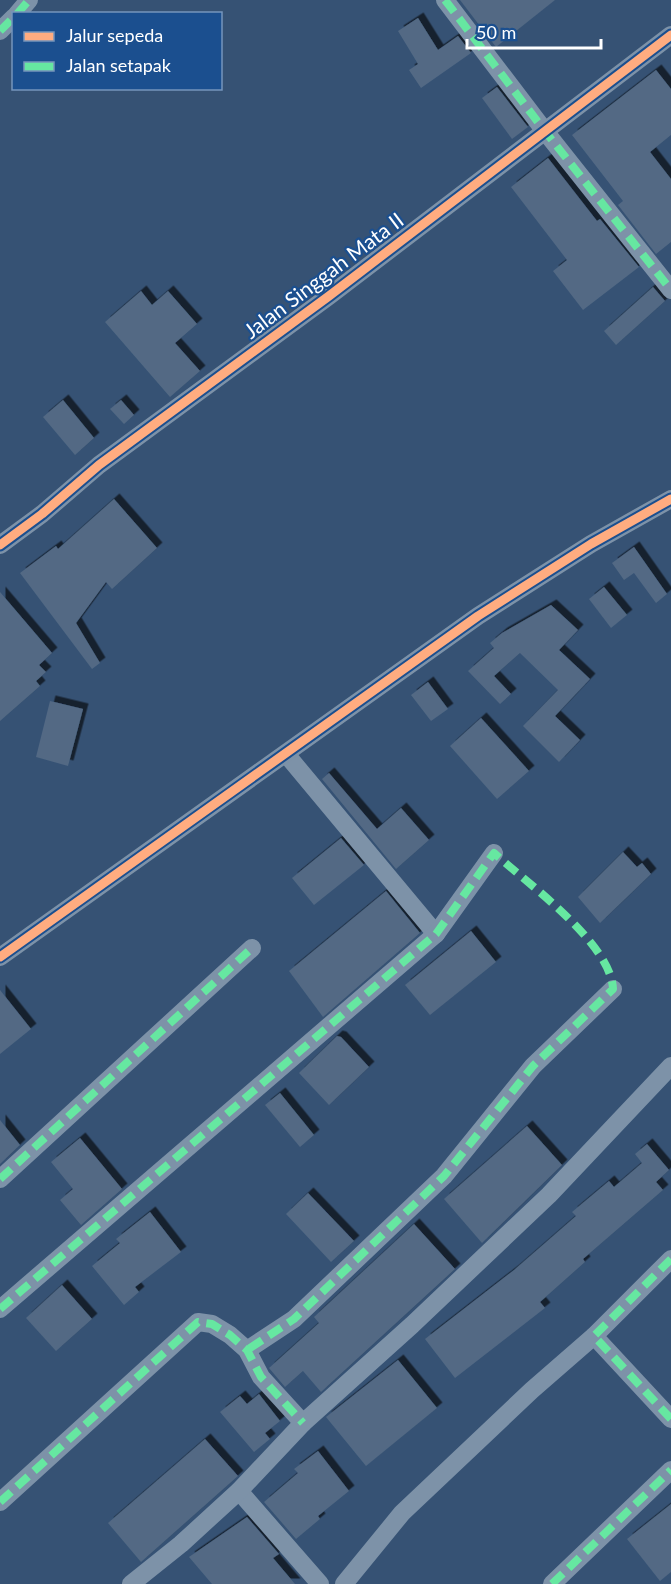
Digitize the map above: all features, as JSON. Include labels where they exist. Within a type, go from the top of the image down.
[{"type":"street","points":[[19,12],[29,0]]},
{"type":"street","points":[[445,0],[544,130],[671,290]]},
{"type":"street","points":[[0,31],[12,19]]},
{"type":"street","name":"Jalan Singgah Mata II","points":[[0,545],[42,514],[99,465],[329,296],[671,35]]},
{"type":"street","points":[[0,957],[478,616],[591,544],[671,499]]},
{"type":"street","points":[[286,754],[436,934]]},
{"type":"street","points":[[0,1309],[436,934],[494,853]]},
{"type":"street","points":[[0,1179],[252,948]]},
{"type":"street","points":[[247,1350],[294,1319],[444,1176],[533,1066],[613,989]]},
{"type":"street","points":[[131,1584],[181,1544],[238,1491],[303,1423],[412,1325],[549,1195],[671,1066]]},
{"type":"street","points":[[344,1584],[402,1513],[532,1390],[594,1336],[671,1259]]},
{"type":"street","points":[[0,1502],[198,1322],[212,1324],[230,1335],[247,1350],[261,1377],[303,1423]]},
{"type":"street","points":[[594,1336],[671,1419]]},
{"type":"street","points":[[552,1584],[671,1470]]},
{"type":"street","points":[[238,1491],[320,1584]]},
{"type":"building","points":[[460,0],[555,0],[496,47]]},
{"type":"building","points":[[418,18],[438,50],[458,36],[471,53],[421,88],[409,70],[418,64],[398,31]]},
{"type":"building","points":[[656,70],[671,89],[671,135],[650,152],[671,179],[671,242],[656,254],[618,205],[623,201],[572,135]]},
{"type":"building","points":[[497,87],[528,127],[512,139],[482,98]]},
{"type":"building","points":[[548,158],[597,221],[600,219],[639,267],[583,310],[553,271],[567,260],[511,187]]},
{"type":"building","points":[[653,287],[665,301],[616,345],[604,331]]},
{"type":"building","points":[[141,291],[152,305],[168,291],[197,324],[175,343],[200,371],[170,397],[105,322]]},
{"type":"building","points":[[63,400],[94,438],[75,455],[43,417]]},
{"type":"building","points":[[121,400],[134,415],[124,424],[110,409]]},
{"type":"building","points":[[114,499],[157,548],[112,589],[106,582],[76,623],[100,663],[92,669],[20,573],[56,546],[58,549]]},
{"type":"building","points":[[634,547],[667,594],[656,603],[634,573],[624,580],[612,563]]},
{"type":"building","points":[[604,587],[627,615],[611,628],[589,599]]},
{"type":"building","points":[[0,592],[52,653],[39,665],[46,672],[36,681],[40,686],[0,721]]},
{"type":"building","points":[[551,605],[578,630],[559,650],[590,679],[555,716],[580,740],[559,762],[523,726],[558,690],[520,653],[494,676],[511,694],[500,704],[468,671],[494,648],[490,643],[502,633]]},
{"type":"building","points":[[428,682],[448,709],[431,721],[411,695]]},
{"type":"building","points":[[50,701],[83,709],[68,766],[36,757]]},
{"type":"building","points":[[481,718],[529,771],[497,799],[450,746]]},
{"type":"building","points":[[329,773],[377,829],[401,808],[429,840],[396,869],[322,779]]},
{"type":"building","points":[[341,838],[364,865],[314,905],[292,878]]},
{"type":"building","points":[[623,852],[637,867],[642,863],[651,874],[600,923],[578,897]]},
{"type":"building","points":[[386,891],[420,933],[323,1017],[289,971]]},
{"type":"building","points":[[471,931],[496,962],[430,1015],[405,985]]},
{"type":"building","points":[[0,990],[31,1029],[0,1054]]},
{"type":"building","points":[[337,1036],[341,1037],[369,1067],[329,1105],[299,1073]]},
{"type":"building","points":[[280,1093],[314,1135],[300,1147],[265,1105]]},
{"type":"building","points":[[0,1120],[20,1145],[0,1164]]},
{"type":"building","points":[[527,1126],[562,1165],[482,1243],[444,1199]]},
{"type":"building","points":[[80,1138],[122,1189],[81,1225],[60,1200],[73,1189],[51,1162]]},
{"type":"building","points":[[647,1144],[669,1170],[656,1182],[663,1190],[583,1259],[585,1262],[540,1302],[545,1308],[455,1378],[425,1339],[514,1270],[576,1216],[572,1212],[609,1181],[614,1187],[642,1163],[635,1154]]},
{"type":"building","points":[[308,1193],[354,1241],[331,1262],[286,1214]]},
{"type":"building","points":[[150,1212],[181,1252],[135,1287],[139,1292],[124,1305],[92,1266],[120,1243],[116,1239]]},
{"type":"building","points":[[414,1224],[455,1269],[321,1392],[303,1371],[285,1387],[269,1368],[319,1323],[314,1317]]},
{"type":"building","points":[[62,1285],[92,1319],[56,1351],[26,1318]]},
{"type":"building","points":[[398,1360],[437,1408],[366,1466],[326,1417]]},
{"type":"building","points":[[259,1394],[280,1421],[265,1433],[270,1439],[254,1452],[220,1412],[240,1396],[247,1404]]},
{"type":"building","points":[[205,1439],[238,1476],[141,1562],[108,1523]]},
{"type":"building","points":[[318,1451],[349,1491],[318,1516],[320,1519],[296,1539],[264,1502],[298,1473],[294,1469]]},
{"type":"building","points":[[671,1504],[671,1572],[660,1581],[627,1539]]},
{"type":"building","points":[[247,1517],[279,1554],[273,1558],[295,1584],[212,1584],[189,1557]]},
{"type":"marked path","points":[[19,12],[29,0]]},
{"type":"marked path","points":[[445,0],[544,130],[671,290]]},
{"type":"marked path","points":[[0,31],[12,19]]},
{"type":"marked path","points":[[0,1309],[436,934],[494,853],[546,897],[583,934],[609,971],[613,989],[533,1066],[444,1176],[294,1319],[247,1350]]},
{"type":"marked path","points":[[0,1179],[252,948]]},
{"type":"marked path","points":[[671,1259],[594,1336],[671,1419]]},
{"type":"marked path","points":[[0,1502],[198,1322],[212,1324],[230,1335],[247,1350],[261,1377],[303,1423]]},
{"type":"marked path","points":[[552,1584],[671,1470]]},
{"type":"cycle path","points":[[0,545],[42,514],[99,465],[329,296],[671,35]]},
{"type":"cycle path","points":[[0,957],[478,616],[591,544],[671,499]]}]
